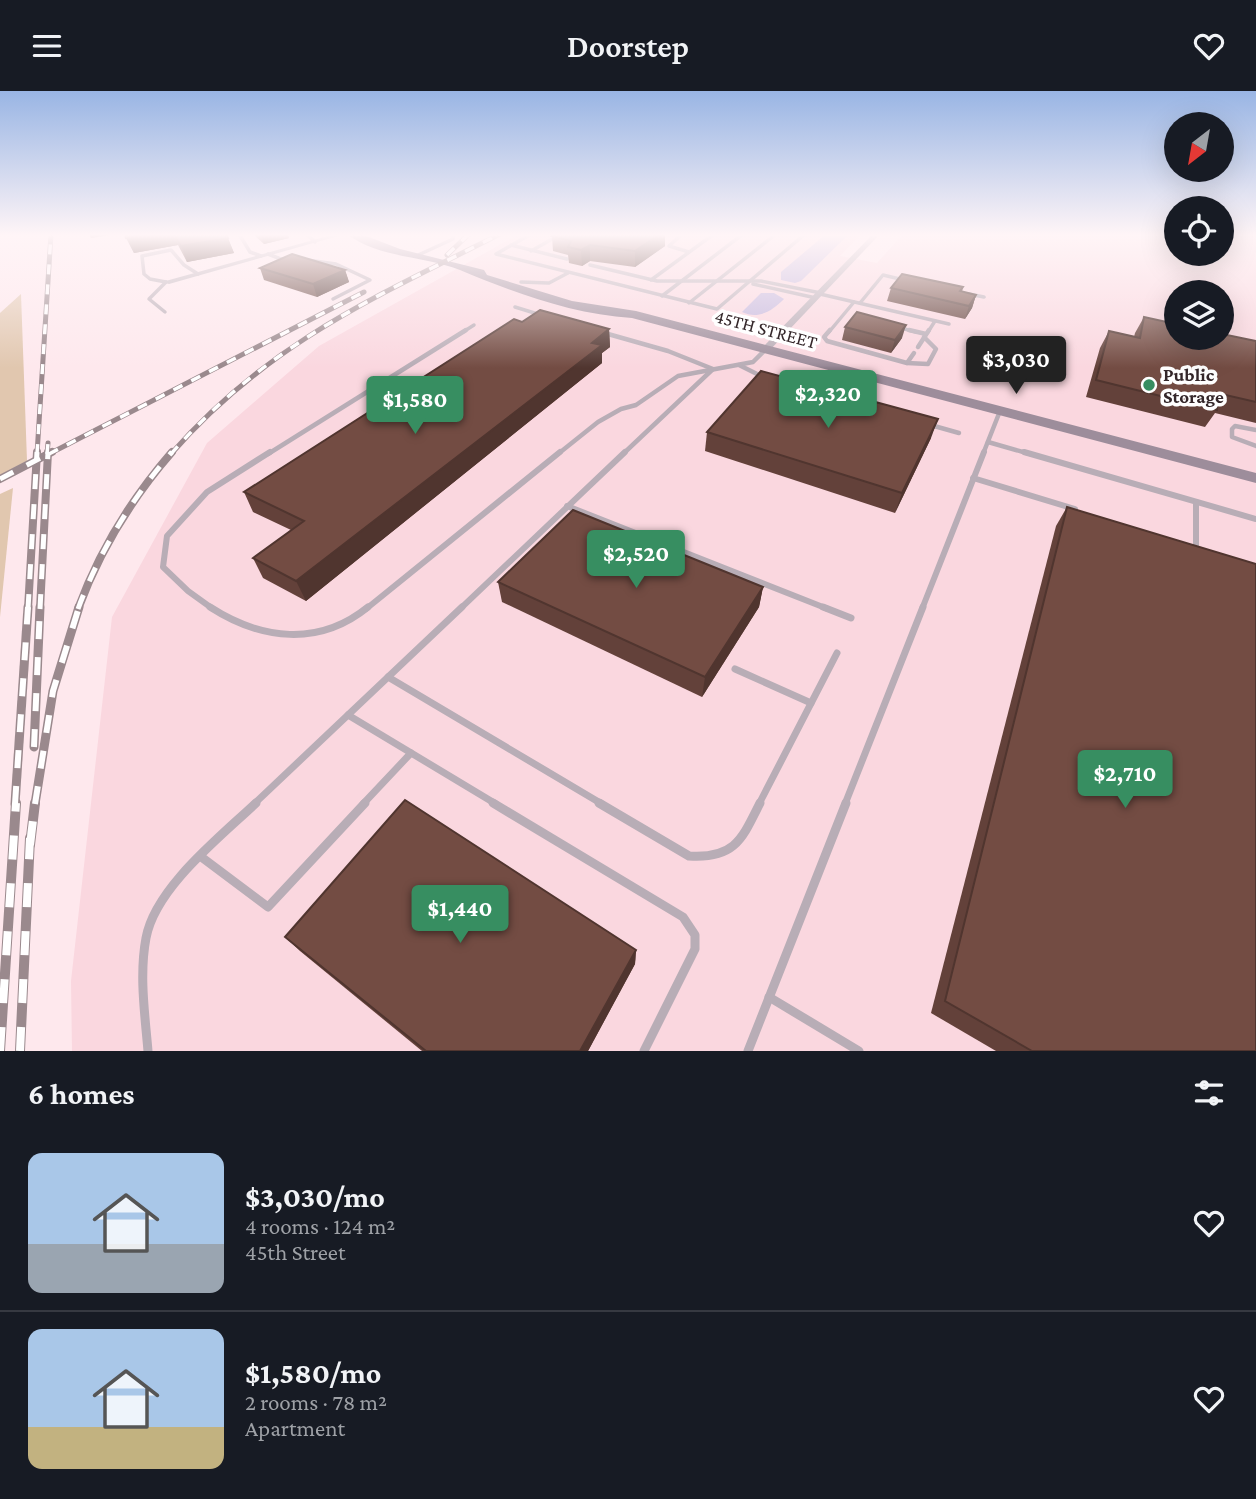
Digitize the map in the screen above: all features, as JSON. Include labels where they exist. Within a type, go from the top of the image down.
[{"type":"main road","name":"45TH STREET","points":[[485,279],[613,314],[632,314],[1256,478]]},
{"type":"main road","name":"45TH STREET","points":[[507,279],[622,308],[632,314]]},
{"type":"street","points":[[166,282],[179,279]]},
{"type":"street","points":[[766,349],[834,279]]},
{"type":"lane","points":[[150,279],[166,282]]},
{"type":"lane","points":[[333,299],[370,280],[367,279]]},
{"type":"lane","points":[[521,282],[549,283],[557,279]]},
{"type":"lane","points":[[592,279],[717,309],[753,279]]},
{"type":"lane","points":[[646,279],[748,283],[860,303],[949,324]]},
{"type":"lane","points":[[662,296],[682,279]]},
{"type":"lane","points":[[689,303],[720,279]]},
{"type":"lane","points":[[860,303],[880,279]]},
{"type":"lane","points":[[899,279],[908,281]]},
{"type":"lane","points":[[165,312],[149,299],[166,282]]},
{"type":"lane","points":[[959,292],[984,297]]},
{"type":"lane","points":[[854,302],[824,337],[827,341],[907,363],[928,364],[936,349],[925,335],[891,325]]},
{"type":"lane","points":[[515,307],[553,318]]},
{"type":"lane","points":[[843,314],[855,317]]},
{"type":"lane","points":[[918,347],[935,320]]},
{"type":"lane","points":[[474,325],[207,492],[167,536],[163,567],[181,587],[243,625],[284,636],[324,632],[353,619],[598,422],[621,409],[636,405],[678,376],[752,362],[766,349]]},
{"type":"lane","points":[[592,329],[668,351],[713,369]]},
{"type":"lane","points":[[907,363],[914,353]]},
{"type":"lane","points":[[739,365],[772,380]]},
{"type":"lane","points":[[148,1051],[143,983],[148,928],[173,888],[200,856],[713,369]]},
{"type":"lane","points":[[748,1051],[1000,411]]},
{"type":"lane","points":[[919,422],[959,433]]},
{"type":"lane","points":[[1256,430],[1235,426],[1232,429],[1232,437],[1256,446]]},
{"type":"lane","points":[[988,442],[1256,519]]},
{"type":"lane","points":[[973,478],[1087,513]]},
{"type":"lane","points":[[1196,502],[1194,549],[1198,555]]},
{"type":"lane","points":[[567,506],[851,618]]},
{"type":"lane","points":[[388,677],[689,856],[709,858],[729,852],[742,838],[837,653]]},
{"type":"lane","points":[[735,669],[811,703]]},
{"type":"lane","points":[[348,715],[683,917],[695,935],[695,949],[643,1051]]},
{"type":"lane","points":[[200,856],[268,907],[411,753]]},
{"type":"lane","points":[[769,997],[859,1051]]},
{"type":"shaded area","points":[[439,279],[1256,279],[1256,1051],[72,1051],[71,981],[112,617],[207,443],[319,346]]},
{"type":"shaded area","points":[[781,279],[803,279],[795,283]]},
{"type":"shaded area","points":[[761,293],[774,293],[784,299],[759,315],[742,312]]},
{"type":"shaded area","points":[[21,294],[27,461],[0,475],[0,313]]},
{"type":"shaded area","points":[[13,488],[0,617],[0,494]]},
{"type":"building","points":[[296,279],[325,279],[313,284]]},
{"type":"building","points":[[898,279],[925,279],[963,287],[960,291],[976,295],[969,306],[891,288]]},
{"type":"building","points":[[540,310],[609,329],[592,343],[602,345],[296,581],[253,558],[304,521],[244,492],[514,319],[522,322]]},
{"type":"building","points":[[857,312],[906,325],[895,340],[845,327]]},
{"type":"building","points":[[1144,317],[1164,321],[1164,350],[1234,350],[1234,336],[1256,341],[1256,402],[1217,393],[1217,410],[1096,380],[1109,331],[1140,338]]},
{"type":"building","points":[[761,371],[938,419],[902,493],[707,432]]},
{"type":"building","points":[[1067,507],[1256,564],[1256,1051],[1032,1051],[945,1001]]},
{"type":"building","points":[[573,510],[763,587],[705,677],[498,582]]},
{"type":"building","points":[[405,800],[636,950],[580,1051],[426,1051],[285,937]]},
{"type":"railway","points":[[37,454],[48,279]]},
{"type":"railway","points":[[171,454],[207,416],[245,382],[284,353],[365,303],[411,279]]},
{"type":"railway","points":[[49,454],[364,292]]},
{"type":"railway","points":[[47,454],[48,443]]},
{"type":"railway","points":[[37,452],[37,460]]},
{"type":"railway","points":[[48,454],[52,452]]},
{"type":"railway","points":[[78,609],[106,546],[143,488],[172,452]]},
{"type":"railway","points":[[37,460],[48,454]]},
{"type":"railway","points":[[40,609],[48,454]]},
{"type":"railway","points":[[0,479],[37,460]]},
{"type":"railway","points":[[28,609],[37,460]]},
{"type":"railway","points":[[15,804],[28,607]]},
{"type":"railway","points":[[34,747],[40,607]]},
{"type":"railway","points":[[35,804],[53,691],[79,607]]},
{"type":"railway","points":[[0,1051],[16,803]]},
{"type":"railway","points":[[30,845],[35,803]]},
{"type":"railway","points":[[20,1051],[30,838]]},
{"type":"place","name":"Public Storage","points":[[1149,385]]}]
